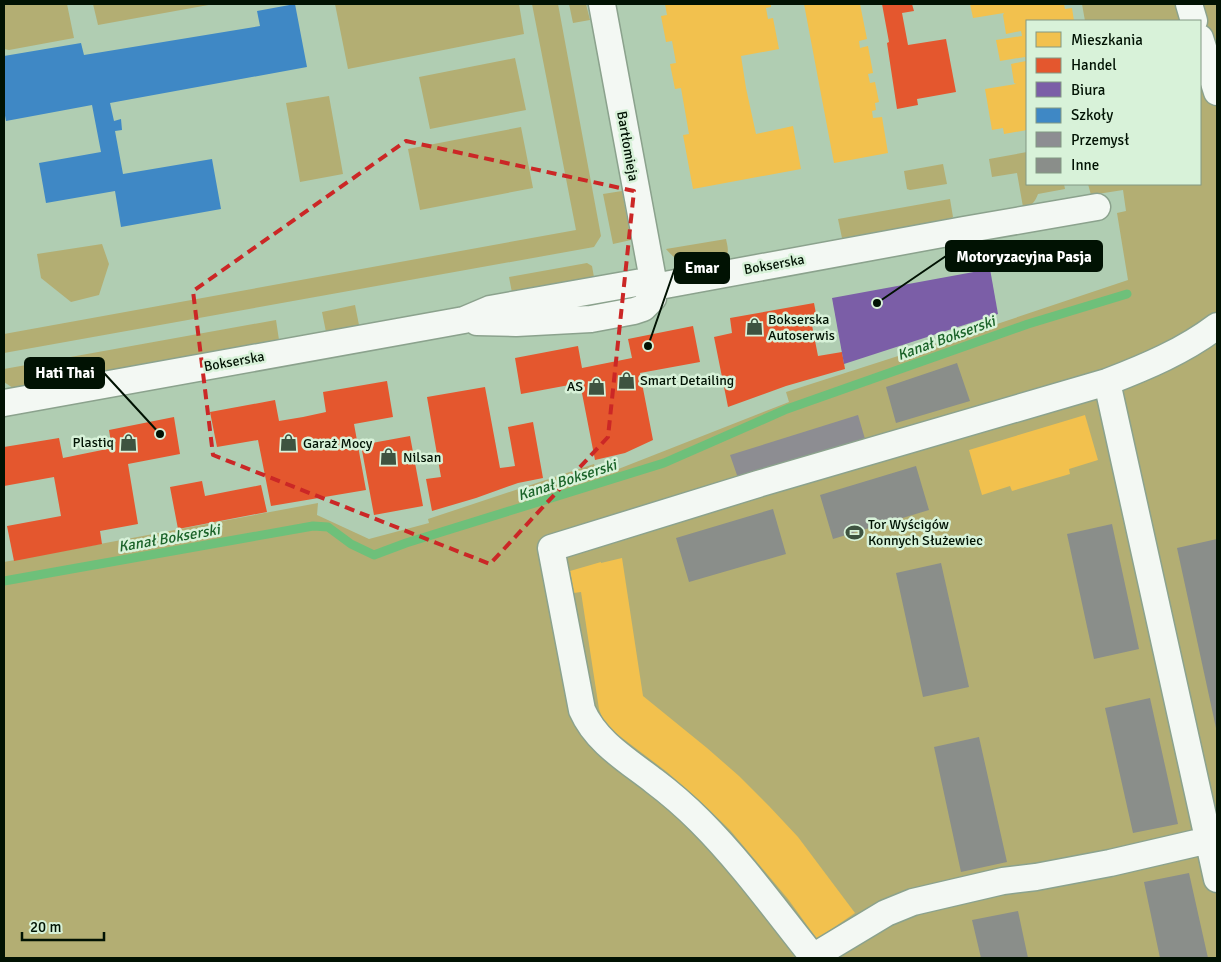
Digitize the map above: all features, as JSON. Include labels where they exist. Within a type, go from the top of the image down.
[{"type":"street","name":"Bartłomieja","points":[[602,4],[653,284]]},
{"type":"street","points":[[1189,4],[1194,20]]},
{"type":"street","points":[[1201,41],[1217,92]]},
{"type":"street","name":"Bokserska","points":[[4,403],[464,320],[516,324],[609,316],[643,308],[649,304],[653,298],[653,284],[1097,207]]},
{"type":"street","points":[[1209,840],[1110,863],[1036,877],[1003,881],[913,902],[886,912],[814,958],[766,896],[700,821],[656,783],[608,746],[586,720],[582,710],[551,548],[758,484],[1107,382],[1150,365],[1217,326]]},
{"type":"street","points":[[1107,382],[1217,879]]},
{"type":"highlighted area","points":[[406,141],[634,191],[608,437],[490,564],[213,455],[193,291]]},
{"type":"shaded area","points":[[4,4],[67,4],[74,38],[9,50],[4,49]]},
{"type":"shaded area","points":[[93,4],[214,4],[98,25]]},
{"type":"shaded area","points":[[335,4],[519,4],[524,34],[348,69]]},
{"type":"shaded area","points":[[532,4],[558,4],[601,236],[594,247],[4,353],[4,334],[576,230]]},
{"type":"shaded area","points":[[569,4],[586,4],[590,20],[573,23]]},
{"type":"shaded area","name":"Tor Wyścigów Konnych Służewiec","points":[[1082,4],[1217,4],[1217,958],[4,958],[4,562],[318,503],[317,515],[369,539],[429,523],[428,519],[594,464],[598,477],[789,402],[786,392],[1128,280],[1117,213],[1126,211],[1123,190],[1091,195],[1088,185],[1201,185],[1201,20],[1085,20]]},
{"type":"shaded area","points":[[515,58],[526,110],[430,129],[419,77]]},
{"type":"shaded area","points":[[329,96],[343,174],[300,182],[286,103]]},
{"type":"shaded area","points":[[521,127],[533,188],[420,210],[408,149]]},
{"type":"shaded area","points":[[1026,152],[1026,185],[1064,185],[1065,189],[1038,194],[1033,203],[1023,207],[1017,173],[992,177],[989,159]]},
{"type":"shaded area","points":[[943,164],[947,184],[907,189],[904,171]]},
{"type":"shaded area","points":[[622,191],[631,240],[613,244],[603,194]]},
{"type":"shaded area","points":[[950,199],[953,217],[948,220],[842,238],[838,219]]},
{"type":"shaded area","points":[[726,239],[727,255],[722,260],[715,262],[686,263],[676,258],[666,249]]},
{"type":"shaded area","points":[[102,244],[109,264],[99,295],[71,302],[41,278],[37,254]]},
{"type":"shaded area","points":[[587,263],[592,266],[595,283],[513,298],[509,277]]},
{"type":"shaded area","points":[[355,305],[359,325],[326,332],[322,312]]},
{"type":"shaded area","points":[[276,320],[279,340],[13,388],[4,382],[4,369]]},
{"type":"building: Mieszkania","points":[[665,4],[771,4],[771,7],[766,8],[768,19],[773,18],[779,49],[741,56],[746,88],[756,134],[793,126],[801,169],[693,189],[683,135],[689,134],[681,88],[675,89],[670,64],[676,63],[672,41],[666,42],[661,16],[667,15]]},
{"type":"building: Mieszkania","points":[[804,4],[860,4],[867,39],[859,41],[860,48],[868,46],[873,73],[868,74],[870,83],[875,82],[879,102],[875,103],[876,110],[872,111],[873,118],[882,117],[888,153],[834,163]]},
{"type":"building: Mieszkania","points":[[970,4],[1064,4],[1065,9],[1072,8],[1074,20],[1026,20],[1026,61],[1025,57],[1000,61],[996,40],[1022,36],[1021,31],[1006,34],[1004,13],[973,18]]},
{"type":"building: Mieszkania","points":[[1026,61],[1026,130],[1004,134],[1003,128],[992,130],[985,89],[1016,84],[1014,83],[1011,64]]},
{"type":"building: Mieszkania","points":[[1085,415],[1098,460],[1069,469],[1070,474],[1012,491],[1010,486],[982,495],[969,450]]},
{"type":"building: Mieszkania","points":[[622,558],[643,696],[707,748],[769,806],[798,837],[855,913],[817,939],[788,899],[730,830],[667,772],[609,728],[603,720],[599,709],[581,592],[574,593],[570,571]]},
{"type":"building: Handel","points":[[882,4],[912,4],[914,11],[902,13],[908,45],[946,39],[956,92],[917,99],[918,105],[897,109],[887,43],[889,42]]},
{"type":"building: Handel","points":[[814,303],[817,319],[811,320],[818,356],[842,352],[845,369],[786,386],[728,407],[714,337],[732,333],[730,318]]},
{"type":"building: Handel","points":[[693,326],[700,362],[640,373],[653,440],[625,453],[595,460],[580,383],[521,394],[515,358],[578,346],[582,368],[632,358],[628,339]]},
{"type":"building: Handel","points":[[387,381],[393,417],[354,424],[366,490],[271,506],[258,440],[217,447],[210,412],[275,400],[279,421],[303,417],[326,412],[323,392]]},
{"type":"building: Handel","points":[[485,387],[500,468],[515,466],[508,427],[533,422],[543,478],[518,483],[432,511],[426,479],[441,477],[427,397]]},
{"type":"building: Handel","points":[[174,417],[180,454],[128,464],[138,524],[100,531],[102,544],[14,561],[7,526],[61,516],[54,477],[4,486],[4,447],[59,438],[63,458],[112,448],[109,430]]},
{"type":"building: Handel","points":[[410,436],[423,506],[374,515],[361,445]]},
{"type":"building: Handel","points":[[202,481],[205,496],[261,485],[267,512],[178,529],[170,487]]},
{"type":"building: Biura","points":[[990,269],[998,314],[844,364],[832,298]]},
{"type":"building: Szkoły","points":[[295,4],[307,67],[110,103],[114,121],[121,119],[122,130],[115,131],[123,174],[212,159],[221,209],[121,227],[115,191],[46,203],[39,163],[101,152],[92,105],[6,121],[4,110],[4,56],[81,43],[84,55],[260,26],[257,11]]},
{"type":"building: Przemysł","points":[[858,415],[865,439],[738,478],[730,455]]},
{"type":"building: Inne","points":[[957,363],[970,401],[896,423],[886,387]]},
{"type":"building: Inne","points":[[916,466],[929,510],[833,539],[820,495]]},
{"type":"building: Inne","points":[[773,509],[786,554],[689,582],[676,538]]},
{"type":"building: Inne","points":[[1112,524],[1139,649],[1094,659],[1067,534]]},
{"type":"building: Inne","points":[[1217,539],[1217,728],[1216,728],[1177,548]]},
{"type":"building: Inne","points":[[941,563],[969,687],[923,697],[896,573]]},
{"type":"building: Inne","points":[[1150,698],[1178,824],[1133,833],[1105,708]]},
{"type":"building: Inne","points":[[979,737],[1007,862],[961,872],[934,747]]},
{"type":"building: Inne","points":[[1189,873],[1208,958],[1160,958],[1144,882]]},
{"type":"building: Inne","points":[[1018,911],[1028,958],[981,958],[972,920]]},
{"type":"waterway","name":"Kanał Bokserski","points":[[4,581],[313,526],[328,527],[351,544],[374,555],[406,543],[664,463],[787,409],[1028,324],[1127,294]]},
{"type":"place","name":"Motoryzacyjna Pasja","points":[[877,303]]},
{"type":"place","name":"Bokserska Autoserwis","points":[[754,327]]},
{"type":"place","name":"Emar","points":[[648,346]]},
{"type":"place","name":"Smart Detailing","points":[[626,380]]},
{"type":"place","name":"AS","points":[[597,386]]},
{"type":"place","name":"Hati Thai","points":[[160,434]]},
{"type":"place","name":"Plastiq","points":[[128,442]]},
{"type":"place","name":"Garaż Mocy","points":[[289,443]]},
{"type":"place","name":"Nilsan","points":[[389,457]]},
{"type":"place","name":"Tor Wyścigów Konnych Służewiec","points":[[854,532]]}]
